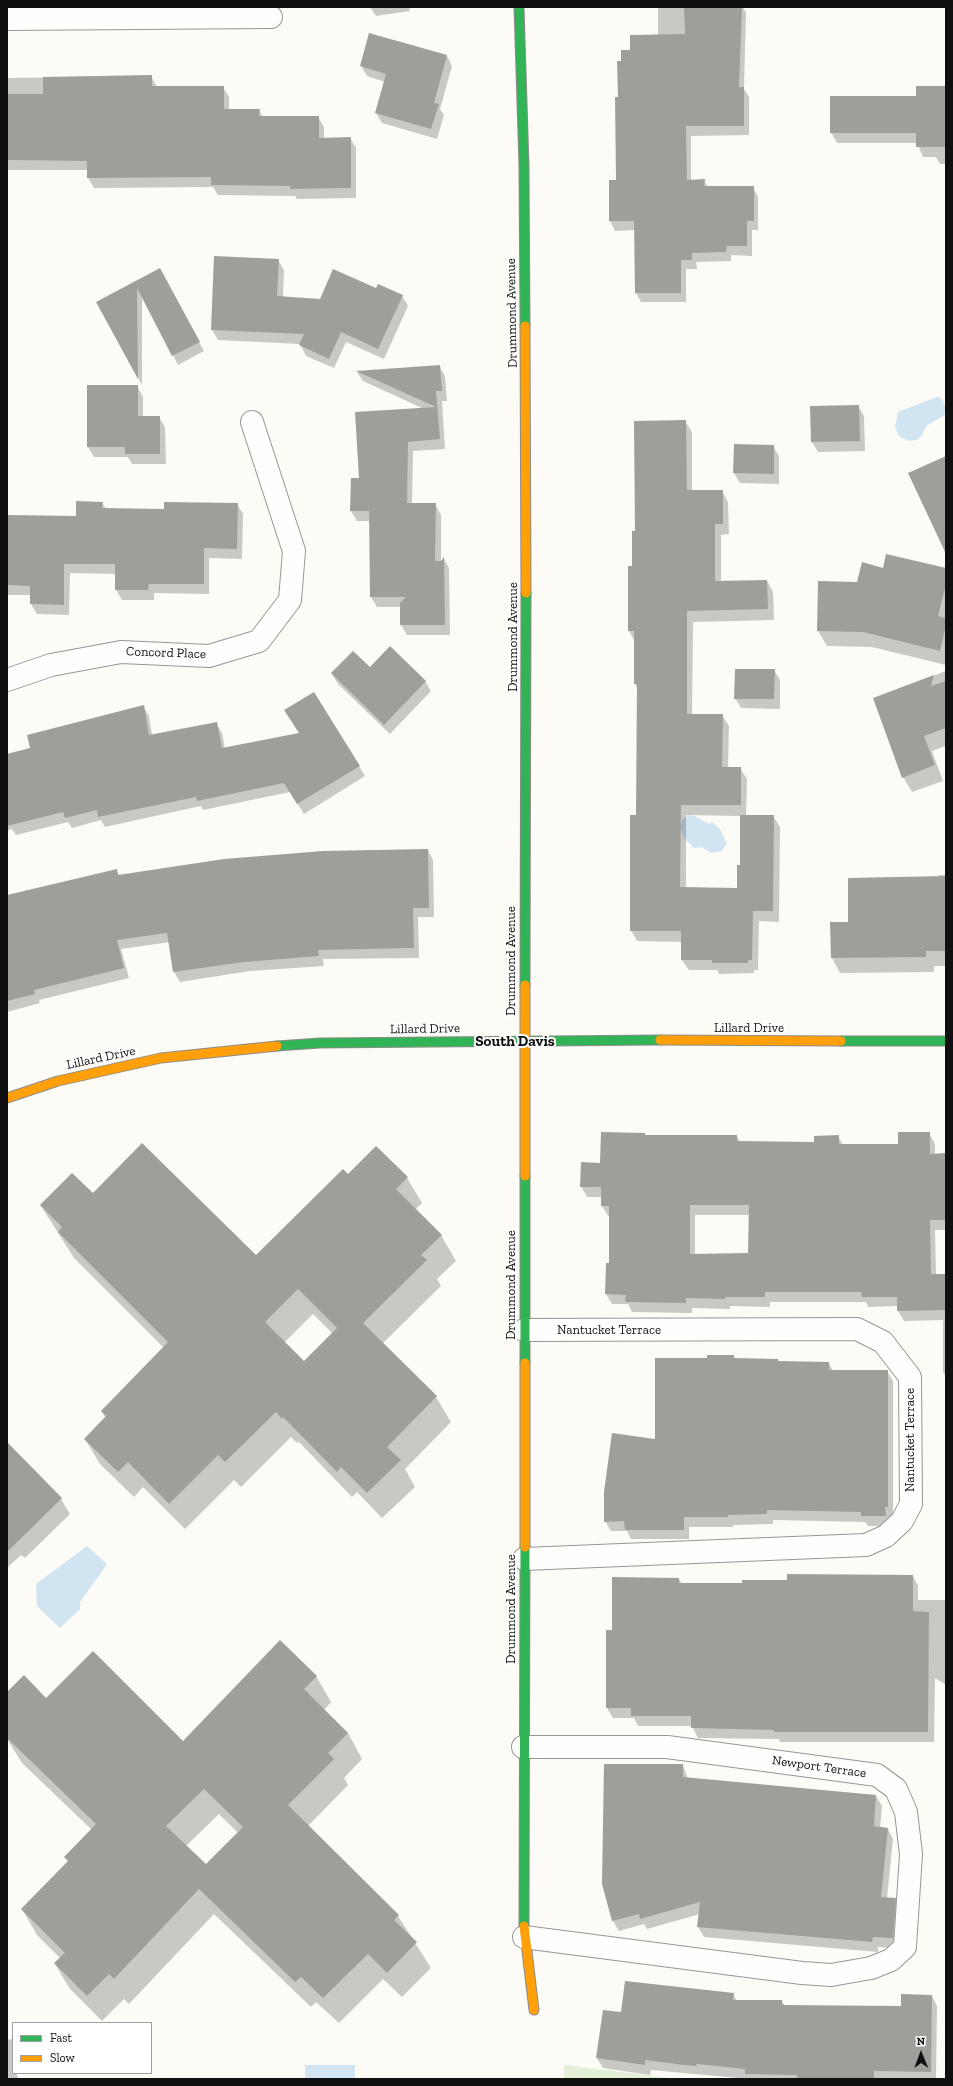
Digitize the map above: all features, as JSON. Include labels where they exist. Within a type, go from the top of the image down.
[{"type":"street","name":"Drummond Avenue","points":[[519,7],[524,166],[526,398],[523,1747],[524,1937],[534,2010]]},
{"type":"street","points":[[7,18],[270,17]]},
{"type":"street","name":"Concord Place","points":[[7,680],[51,665],[121,652],[209,656],[259,641],[290,600],[294,552],[252,422]]},
{"type":"street","name":"Lillard Drive","points":[[7,1098],[58,1081],[161,1058],[262,1047],[320,1043],[524,1040],[946,1040]]},
{"type":"street","name":"Nantucket Terrace","points":[[524,1330],[857,1329],[883,1342],[910,1376],[911,1504],[902,1520],[886,1536],[866,1545],[524,1559]]},
{"type":"street","name":"Newport Terrace","points":[[523,1747],[666,1747],[877,1775],[896,1789],[906,1812],[912,1854],[905,1948],[891,1960],[871,1968],[831,1975],[802,1973],[524,1937]]},
{"type":"green space","points":[[564,2065],[679,2079],[564,2079]]},
{"type":"water","points":[[937,397],[942,399],[946,410],[945,415],[926,426],[922,435],[917,440],[908,441],[899,436],[895,427],[898,412]]},
{"type":"water","points":[[688,815],[695,816],[709,824],[712,822],[719,828],[727,843],[722,851],[711,853],[701,847],[694,848],[684,838],[680,828],[682,820]]},
{"type":"water","points":[[87,1546],[107,1564],[80,1602],[80,1609],[60,1628],[37,1606],[36,1584]]},
{"type":"water","points":[[305,2065],[355,2065],[355,2079],[305,2079]]},
{"type":"building","points":[[684,7],[742,7],[739,87],[744,87],[744,126],[686,126],[687,180],[705,179],[704,186],[754,186],[754,221],[747,221],[747,246],[727,246],[726,252],[692,253],[692,260],[681,260],[681,293],[635,293],[634,221],[609,221],[609,180],[616,180],[615,97],[618,97],[617,61],[621,61],[621,50],[630,50],[630,35],[685,34]]},
{"type":"building","points":[[369,33],[447,55],[434,103],[439,104],[431,129],[375,113],[386,74],[360,66]]},
{"type":"building","points":[[152,75],[152,86],[224,86],[224,109],[260,109],[259,116],[319,116],[319,138],[351,137],[351,188],[290,189],[290,186],[211,185],[211,177],[87,178],[87,161],[8,160],[8,94],[43,94],[43,77]]},
{"type":"building","points":[[916,86],[946,86],[946,147],[916,147],[916,133],[830,133],[830,96],[916,96]]},
{"type":"building","points":[[214,256],[279,259],[277,296],[320,299],[333,269],[376,288],[378,284],[403,295],[378,349],[341,332],[329,359],[299,345],[304,334],[211,330]]},
{"type":"building","points":[[160,268],[200,342],[172,356],[137,288],[138,379],[96,302]]},
{"type":"building","points":[[440,365],[442,391],[436,391],[440,439],[408,442],[407,503],[436,503],[435,561],[441,561],[444,557],[445,625],[400,625],[400,603],[406,597],[370,597],[369,511],[350,511],[351,478],[359,478],[355,412],[436,407],[356,371]]},
{"type":"building","points":[[87,385],[138,385],[138,416],[160,416],[160,454],[125,454],[125,447],[87,447]]},
{"type":"building","points":[[859,405],[860,441],[811,442],[810,406]]},
{"type":"building","points":[[686,420],[687,490],[723,490],[723,524],[715,524],[715,581],[767,580],[768,609],[687,611],[687,714],[723,714],[722,767],[741,767],[741,805],[681,805],[680,887],[737,888],[737,865],[740,865],[740,815],[774,815],[773,911],[753,911],[752,960],[748,960],[748,963],[712,963],[712,960],[681,960],[681,931],[630,931],[630,815],[636,815],[637,684],[634,684],[634,631],[628,631],[628,566],[632,566],[632,531],[635,531],[634,421]]},
{"type":"building","points":[[734,444],[774,445],[774,474],[733,473]]},
{"type":"building","points":[[946,456],[946,554],[908,473]]},
{"type":"building","points":[[76,501],[103,502],[102,508],[164,509],[164,502],[238,503],[237,549],[204,548],[204,584],[149,584],[148,590],[115,590],[115,564],[64,564],[64,605],[30,604],[30,586],[7,585],[7,515],[76,516]]},
{"type":"building","points":[[886,554],[946,568],[946,584],[938,616],[946,618],[946,625],[940,651],[863,632],[817,631],[818,581],[857,582],[862,562],[883,568]]},
{"type":"building","points":[[390,646],[426,681],[384,725],[331,673],[353,651],[370,667]]},
{"type":"building","points":[[735,669],[775,669],[774,699],[734,699]]},
{"type":"building","points":[[934,675],[931,686],[946,681],[946,728],[924,736],[935,765],[902,778],[873,698]]},
{"type":"building","points":[[314,692],[360,766],[297,804],[284,783],[197,801],[196,797],[98,817],[97,810],[65,818],[63,812],[7,826],[7,754],[30,748],[27,735],[144,705],[149,735],[217,722],[222,748],[299,733],[284,710]]},
{"type":"building","points":[[428,849],[429,908],[413,908],[414,948],[318,950],[319,956],[244,962],[173,972],[167,933],[117,940],[124,968],[34,990],[35,994],[7,1001],[7,895],[117,869],[118,875],[224,859],[323,851]]},
{"type":"building","points":[[946,876],[946,951],[926,951],[926,957],[831,958],[830,922],[848,922],[848,878]]},
{"type":"building","points":[[601,1132],[645,1133],[645,1135],[737,1135],[737,1141],[814,1142],[814,1136],[839,1135],[839,1144],[898,1144],[898,1132],[930,1132],[930,1154],[946,1153],[946,1220],[930,1220],[931,1274],[946,1274],[946,1310],[897,1311],[897,1297],[862,1297],[861,1292],[765,1292],[765,1297],[725,1297],[725,1299],[686,1298],[686,1303],[625,1302],[626,1295],[605,1294],[606,1263],[609,1263],[609,1206],[601,1206],[601,1187],[580,1187],[581,1162],[600,1163]],"holes":[[[690,1205],[749,1205],[748,1253],[690,1254]]]},
{"type":"building","points":[[142,1143],[256,1255],[343,1169],[348,1174],[376,1146],[408,1177],[396,1189],[442,1235],[421,1255],[427,1260],[363,1323],[437,1396],[387,1447],[401,1460],[367,1493],[341,1467],[337,1472],[283,1417],[282,1419],[276,1412],[225,1462],[218,1455],[169,1504],[128,1462],[118,1472],[84,1439],[106,1416],[101,1411],[168,1342],[58,1232],[62,1227],[40,1205],[72,1173],[93,1193]],"holes":[[[298,1289],[337,1328],[304,1361],[265,1322]]]},
{"type":"building","points":[[707,1355],[734,1355],[734,1358],[778,1359],[778,1361],[829,1362],[829,1370],[888,1370],[888,1507],[885,1507],[886,1516],[861,1516],[861,1512],[767,1510],[767,1514],[728,1515],[728,1517],[684,1517],[684,1530],[625,1530],[624,1521],[604,1522],[604,1492],[612,1433],[655,1439],[655,1358],[707,1358]]},
{"type":"building","points":[[7,1442],[62,1498],[7,1552]]},
{"type":"building","points":[[787,1574],[913,1575],[913,1611],[929,1612],[928,1732],[774,1732],[774,1730],[691,1728],[691,1716],[631,1716],[631,1708],[606,1708],[606,1630],[612,1630],[612,1577],[679,1578],[679,1583],[742,1583],[742,1580],[787,1580]]},
{"type":"building","points":[[280,1640],[317,1676],[304,1689],[348,1733],[328,1753],[334,1759],[288,1805],[399,1915],[394,1920],[417,1942],[387,1973],[368,1954],[323,1998],[301,1977],[295,1982],[199,1889],[114,1979],[109,1974],[87,1996],[54,1963],[65,1953],[21,1909],[68,1861],[64,1857],[96,1824],[7,1738],[7,1692],[24,1675],[46,1698],[93,1651],[183,1741]],"holes":[[[204,1789],[243,1827],[206,1864],[166,1826]]]},
{"type":"building","points":[[604,1764],[683,1764],[683,1777],[876,1795],[874,1826],[888,1828],[881,1897],[896,1898],[893,1938],[873,1937],[872,1942],[697,1927],[700,1902],[640,1919],[639,1914],[612,1921],[602,1884]]},
{"type":"building","points":[[625,1981],[734,1993],[733,2000],[782,2000],[782,2005],[901,2006],[901,1994],[932,1995],[931,2072],[874,2071],[874,2079],[797,2079],[797,2075],[745,2074],[745,2069],[697,2064],[696,2066],[684,2065],[645,2060],[645,2065],[596,2058],[603,2010],[621,2012]]},
{"type":"traffic: fast","points":[[519,7],[524,166],[525,326]]},
{"type":"traffic: fast","points":[[525,985],[526,593]]},
{"type":"traffic: fast","points":[[277,1046],[320,1043],[660,1040]]},
{"type":"traffic: fast","points":[[841,1041],[946,1041]]},
{"type":"traffic: fast","points":[[525,1176],[525,1363]]},
{"type":"traffic: fast","points":[[524,1926],[525,1547]]},
{"type":"traffic: slow","points":[[525,326],[526,593]]},
{"type":"traffic: slow","points":[[525,985],[525,1176]]},
{"type":"traffic: slow","points":[[660,1040],[841,1041]]},
{"type":"traffic: slow","points":[[7,1098],[58,1081],[161,1058],[277,1046]]},
{"type":"traffic: slow","points":[[525,1363],[525,1547]]},
{"type":"traffic: slow","points":[[524,1926],[534,2010]]},
{"type":"district","name":"South Davis","points":[[515,1042]]}]
